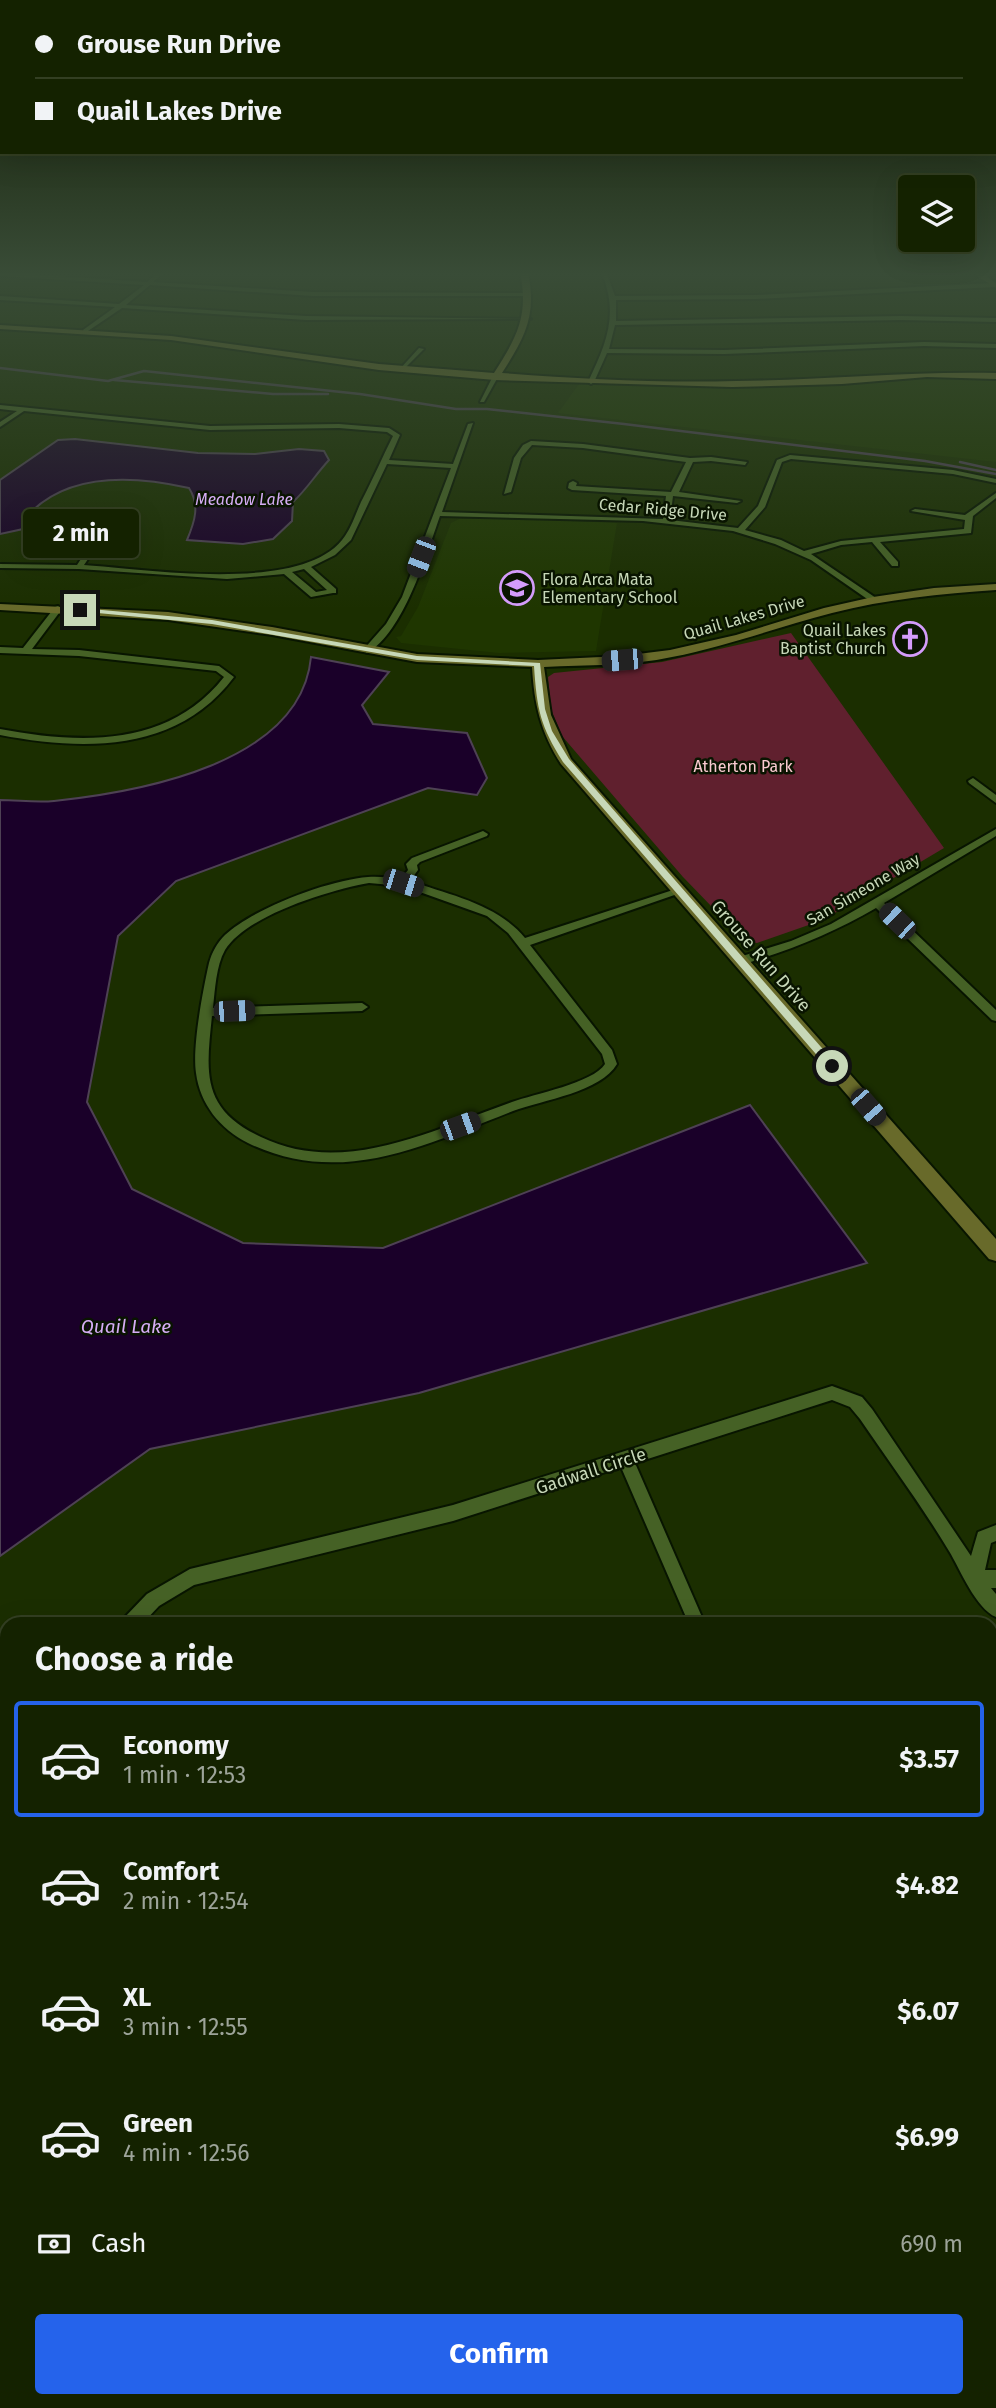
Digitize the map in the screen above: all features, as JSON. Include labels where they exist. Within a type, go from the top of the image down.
[{"type":"street","points":[[482,401],[491,384]]},
{"type":"street","points":[[0,407],[125,417],[210,428],[323,425],[392,431],[397,436],[344,544],[332,553],[286,572],[227,577],[79,567],[0,566]]},
{"type":"street","points":[[0,425],[22,410]]},
{"type":"street","points":[[367,650],[389,625],[406,597],[471,424]]},
{"type":"street","points":[[507,492],[513,467],[524,446],[531,443],[583,446],[690,460],[711,459],[745,463]]},
{"type":"street","points":[[743,527],[761,507],[779,461],[790,457],[953,472],[996,481]]},
{"type":"street","points":[[670,495],[676,492],[690,460]]},
{"type":"street","points":[[383,462],[455,466]]},
{"type":"street","points":[[573,483],[572,488],[737,502]]},
{"type":"street","points":[[666,521],[670,495]]},
{"type":"street","points":[[804,553],[841,543],[968,531],[969,518],[996,495]]},
{"type":"street","name":"Cedar Ridge Drive","points":[[442,504],[514,514]]},
{"type":"street","points":[[915,511],[969,518]]},
{"type":"street","name":"Cedar Ridge Drive","points":[[438,514],[514,514],[743,527],[804,553],[835,571],[873,600]]},
{"type":"street","points":[[79,567],[114,515]]},
{"type":"street","points":[[874,540],[895,564]]},
{"type":"street","points":[[286,572],[314,595],[333,591],[304,566]]},
{"type":"street","name":"Quail Lakes Drive","points":[[0,607],[212,622],[367,650],[459,662],[538,664],[622,660],[670,654],[739,638],[828,610],[873,600],[934,591],[996,587]]},
{"type":"street","points":[[26,650],[58,609]]},
{"type":"street","points":[[0,650],[92,654],[219,669],[228,673],[229,677],[203,704],[188,714],[137,735],[77,742],[0,732]]},
{"type":"street","name":"Grouse Run Drive","points":[[538,664],[541,709],[556,746],[573,769],[996,1253]]},
{"type":"street","points":[[973,781],[996,800]]},
{"type":"street","name":"San Simeone Way","points":[[740,961],[812,937],[877,902],[996,831]]},
{"type":"street","points":[[403,883],[412,870],[411,864],[416,860],[483,834]]},
{"type":"street","points":[[369,880],[403,883],[491,914],[512,930],[523,943],[608,1053],[611,1064],[606,1073],[410,1144],[365,1157],[329,1159],[291,1154],[250,1139],[225,1121],[208,1098],[202,1075],[208,1012],[218,953],[228,938],[245,924],[346,883],[369,880]]},
{"type":"street","points":[[523,943],[680,891]]},
{"type":"street","points":[[877,902],[996,1017]]},
{"type":"street","points":[[982,1004],[996,999]]},
{"type":"street","points":[[208,1012],[362,1007]]},
{"type":"street","name":"Gadwall Circle","points":[[137,1617],[153,1600],[190,1577],[453,1513],[776,1413],[819,1395],[832,1393],[856,1402],[866,1414],[955,1545],[974,1579],[996,1608]]},
{"type":"street","points":[[626,1460],[695,1617]]},
{"type":"street","points":[[996,1533],[984,1538],[974,1579],[996,1579]]},
{"type":"shaded area","points":[[579,384],[996,384],[996,462],[558,413]]},
{"type":"shaded area","name":"Flora Arca Mata Elementary School","points":[[459,519],[617,523],[596,651],[499,653],[401,643],[396,637],[401,636],[418,607],[451,523]]},
{"type":"green space","name":"Atherton Park","points":[[791,633],[944,848],[823,920],[757,943],[745,941],[683,877],[562,736],[551,709],[548,677],[554,673],[662,662]]},
{"type":"water","name":"Meadow Lake","points":[[75,439],[198,453],[255,454],[299,449],[324,451],[329,460],[293,502],[292,521],[273,539],[243,544],[187,540],[195,513],[189,488],[126,480],[83,484],[63,491],[28,515],[23,529],[0,534],[0,480],[58,440]]},
{"type":"water","name":"Quail Lake","points":[[311,657],[389,672],[362,705],[373,724],[467,733],[487,778],[477,795],[428,788],[176,881],[118,936],[87,1102],[132,1189],[243,1243],[383,1248],[750,1105],[867,1263],[419,1393],[150,1449],[0,1556],[0,800],[47,802],[89,797],[170,780],[211,766],[248,747],[279,723],[301,694]]},
{"type":"waterway","points":[[164,384],[273,394],[328,394]]},
{"type":"waterway","points":[[270,384],[360,394],[456,409],[487,409],[624,424],[925,461],[996,474]]},
{"type":"waterway","points":[[960,462],[996,470]]},
{"type":"place","name":"Flora Arca Mata Elementary School","points":[[517,588]]},
{"type":"place","name":"Quail Lakes Baptist Church","points":[[910,639]]},
{"type":"route","points":[[80,610],[212,622],[417,658],[538,664],[541,709],[548,731],[566,761],[832,1066]]}]
